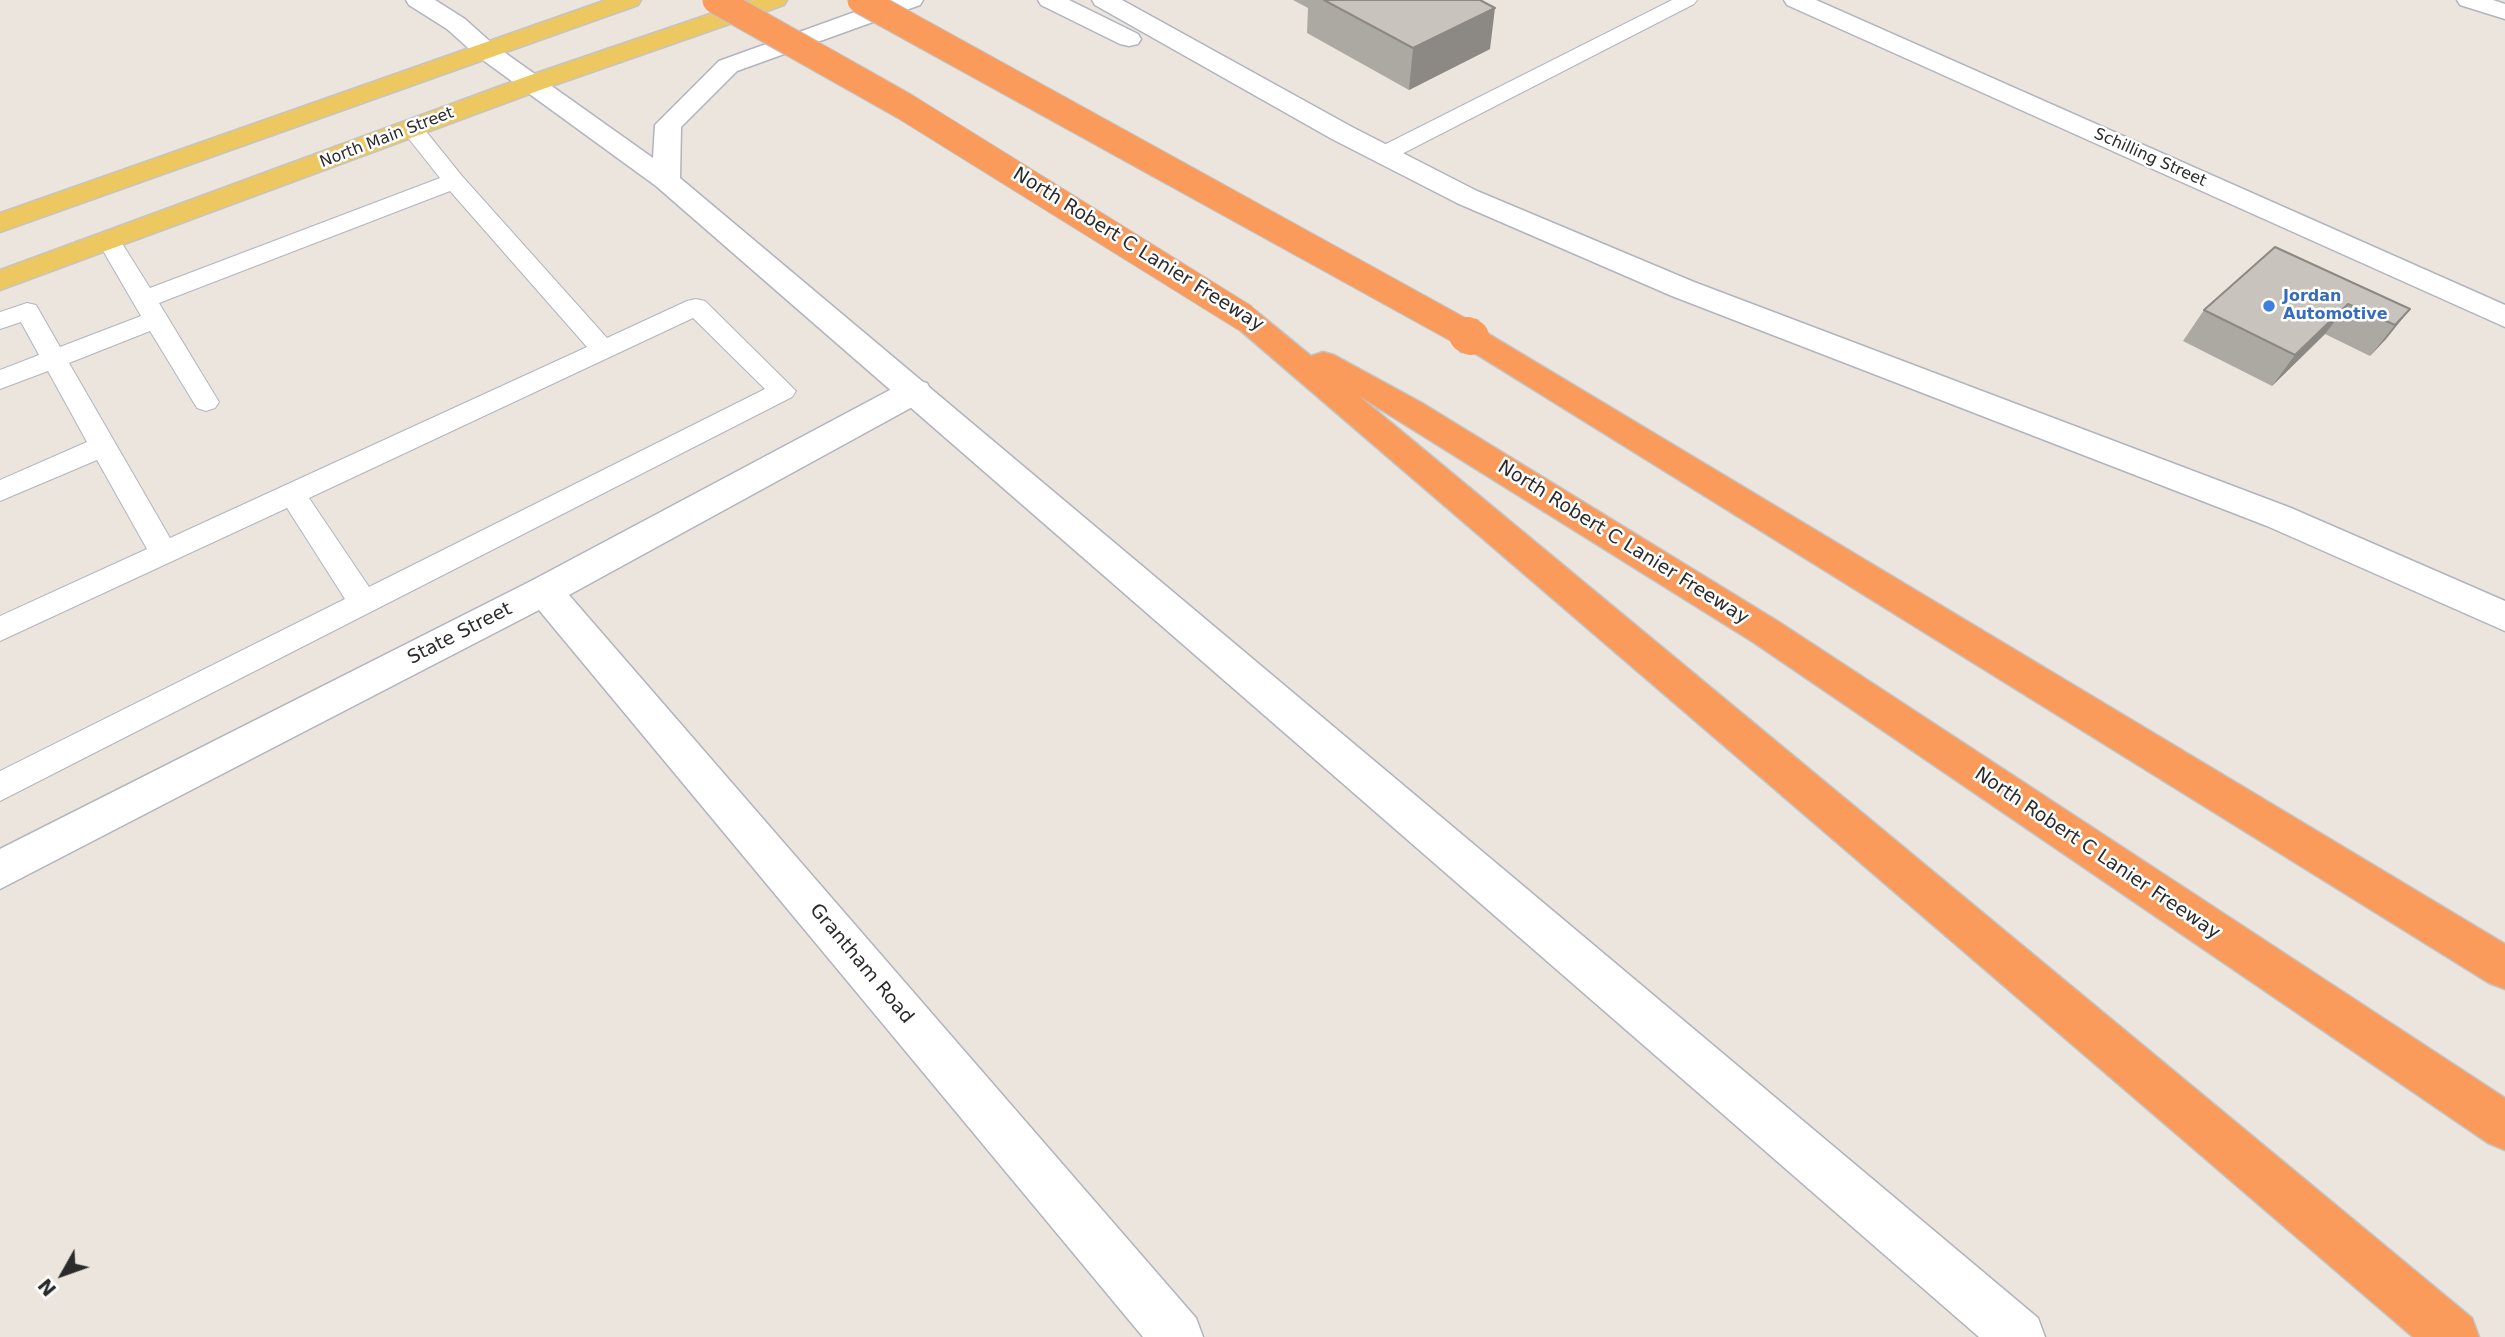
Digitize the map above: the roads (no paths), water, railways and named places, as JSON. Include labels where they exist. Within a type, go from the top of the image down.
[{"type":"highway","name":"North Robert C Lanier Freeway","points":[[716,0],[904,106],[1245,318],[1394,422],[1766,632],[2505,1126]]},
{"type":"highway","points":[[861,0],[1471,337],[2505,968]]},
{"type":"highway","points":[[1394,422],[2453,1337]]},
{"type":"main road","points":[[418,0],[456,24],[485,50],[666,180],[2019,1337]]},
{"type":"main road","points":[[1,281],[1,220],[629,0]]},
{"type":"main road","name":"North Main Street","points":[[1,281],[534,83],[775,0]]},
{"type":"main road","points":[[666,180],[668,125],[727,66],[911,0]]},
{"type":"main road","points":[[1050,0],[1241,95],[1342,133]]},
{"type":"main road","points":[[1104,0],[1342,133],[1467,197],[1683,289],[2279,517],[2505,617]]},
{"type":"main road","name":"Schilling Street","points":[[1796,0],[2505,317]]},
{"type":"main road","points":[[2469,0],[2505,12]]},
{"type":"main road","name":"State Street","points":[[0,870],[544,591],[915,391]]},
{"type":"main road","name":"Grantham Road","points":[[544,591],[1177,1337]]},
{"type":"lane","points":[[1384,154],[1687,0]]},
{"type":"lane","points":[[412,129],[454,181],[603,349]]},
{"type":"lane","points":[[0,380],[54,358],[150,309],[454,181]]},
{"type":"lane","points":[[110,242],[206,402]]},
{"type":"lane","points":[[0,629],[695,307],[783,391],[0,787]]},
{"type":"lane","points":[[0,321],[27,311],[164,553]]},
{"type":"lane","points":[[0,491],[104,446]]},
{"type":"lane","points":[[292,494],[364,603]]},
{"type":"place","name":"Jordan Automotive","points":[[2269,306]]}]
